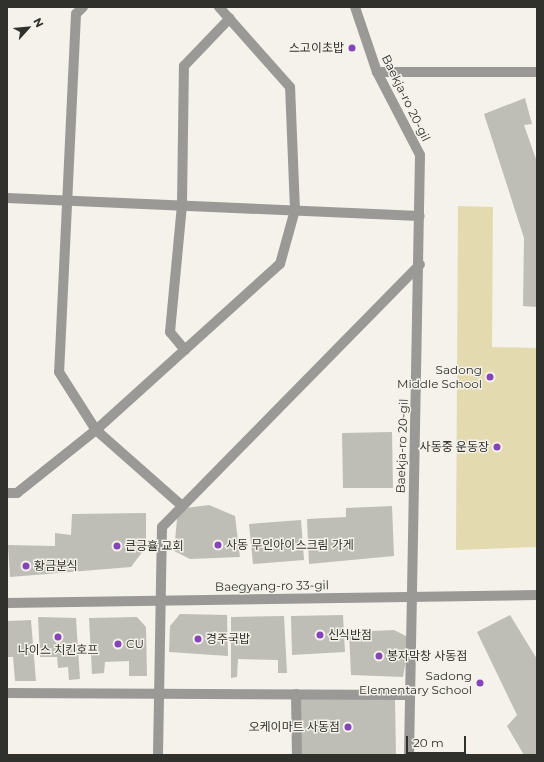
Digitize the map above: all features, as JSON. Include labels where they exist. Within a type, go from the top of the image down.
[{"type":"street","points":[[83,7],[76,14],[59,372],[96,430],[181,505]]},
{"type":"street","points":[[7,493],[17,493],[96,430],[280,264],[296,210],[290,87],[219,7]]},
{"type":"street","name":"Baekja-ro 20-gil","points":[[355,7],[377,72],[420,155],[420,264],[410,597],[409,755]]},
{"type":"street","points":[[185,350],[170,332],[182,205],[184,66],[230,18]]},
{"type":"street","points":[[377,72],[537,72]]},
{"type":"street","points":[[7,198],[420,216]]},
{"type":"street","points":[[158,755],[162,527],[181,505],[420,264]]},
{"type":"street","name":"Baegyang-ro 33-gil","points":[[7,603],[537,595]]},
{"type":"street","points":[[7,693],[409,695]]},
{"type":"street","points":[[296,694],[296,755]]},
{"type":"shaded area","name":"사동중 운동장","points":[[458,206],[493,207],[492,347],[537,348],[537,547],[456,550]]},
{"type":"building","points":[[525,98],[532,124],[524,125],[537,162],[537,307],[523,306],[524,238],[484,114]]},
{"type":"building","points":[[392,432],[393,488],[343,488],[342,433]]},
{"type":"building","points":[[209,505],[235,516],[240,557],[190,559],[174,551],[178,509]]},
{"type":"building","points":[[392,506],[394,556],[309,564],[307,519],[346,517],[346,508]]},
{"type":"building","points":[[146,513],[146,547],[131,567],[10,577],[8,545],[55,546],[55,533],[71,535],[72,514]]},
{"type":"building","points":[[301,520],[304,560],[253,564],[249,524]]},
{"type":"building","name":"경주국밥","points":[[180,614],[227,615],[228,656],[169,652],[170,626]]},
{"type":"building","points":[[343,615],[345,652],[292,655],[291,616]]},
{"type":"building","points":[[510,615],[537,659],[537,755],[524,755],[507,726],[517,715],[477,632]]},
{"type":"building","points":[[284,616],[287,673],[278,673],[278,660],[238,659],[237,677],[231,678],[231,617]]},
{"type":"building","name":"나이스 치킨호프","points":[[38,617],[76,618],[80,679],[69,680],[68,667],[58,668],[57,657],[40,657]]},
{"type":"building","name":"CU","points":[[137,617],[146,627],[147,676],[129,676],[129,661],[105,662],[104,673],[92,674],[89,618]]},
{"type":"building","points":[[31,620],[36,681],[15,681],[13,657],[7,657],[7,621]]},
{"type":"building","name":"봉자막창 사동점","points":[[394,630],[410,638],[403,677],[351,675],[349,632]]},
{"type":"building","name":"오케이마트 사동점","points":[[299,699],[395,699],[396,755],[300,755]]},
{"type":"place","name":"스고이초밥","points":[[352,48]]},
{"type":"place","name":"Sadong Middle School","points":[[490,377]]},
{"type":"place","name":"사동중 운동장","points":[[497,447]]},
{"type":"place","name":"사동 무인아이스크림 가게","points":[[218,545]]},
{"type":"place","name":"큰긍휼 교회","points":[[117,546]]},
{"type":"place","name":"황금분식","points":[[26,566]]},
{"type":"place","name":"신식반점","points":[[320,635]]},
{"type":"place","name":"나이스 치킨호프","points":[[58,637]]},
{"type":"place","name":"경주국밥","points":[[198,639]]},
{"type":"place","name":"CU","points":[[118,644]]},
{"type":"place","name":"봉자막창 사동점","points":[[379,656]]},
{"type":"place","name":"Sadong Elementary School","points":[[480,683]]},
{"type":"place","name":"오케이마트 사동점","points":[[348,727]]}]
